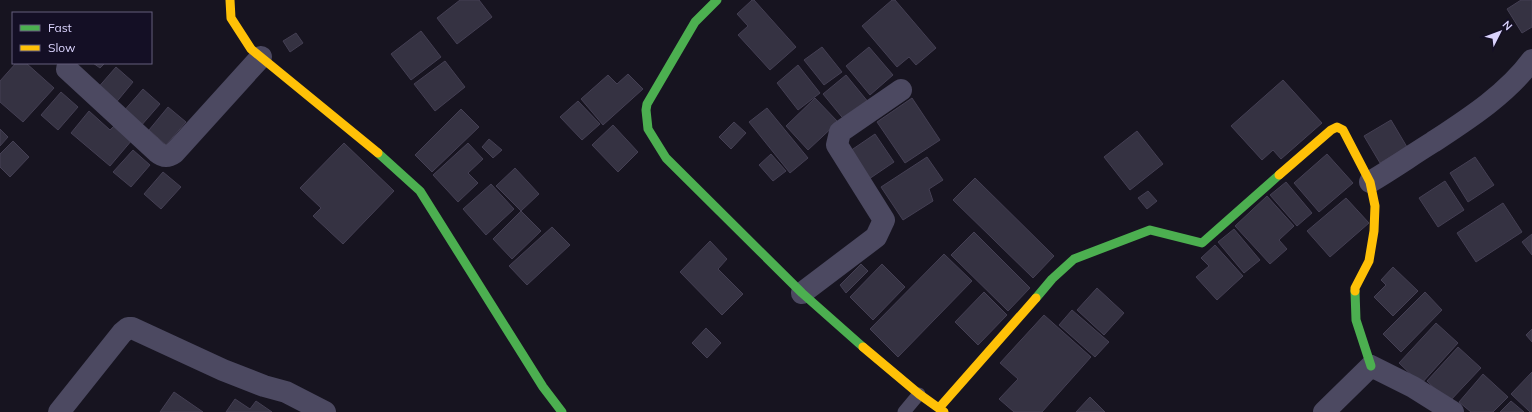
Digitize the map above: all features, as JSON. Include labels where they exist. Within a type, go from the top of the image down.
[{"type":"street","points":[[230,0],[231,18],[251,49],[394,166],[420,191],[557,410]]},
{"type":"street","points":[[717,0],[694,22],[647,104],[646,110],[648,129],[666,158],[802,293],[854,340],[919,394],[942,410],[1052,279],[1074,259],[1150,230],[1202,243],[1330,130],[1337,127],[1343,130],[1370,182],[1375,206],[1374,231],[1369,261],[1355,288],[1356,320],[1371,366],[1413,387],[1453,412]]},
{"type":"street","points":[[67,69],[157,152],[162,156],[169,157],[261,57]]},
{"type":"street","points":[[1370,182],[1461,124],[1497,96],[1526,68],[1532,60]]},
{"type":"street","points":[[802,293],[876,237],[884,220],[837,145],[840,132],[901,90]]},
{"type":"street","points":[[59,412],[122,332],[128,328],[132,328],[223,370],[264,386],[286,392],[325,412]]},
{"type":"street","points":[[1324,412],[1371,366]]},
{"type":"lane","points":[[904,412],[919,394]]},
{"type":"building","points":[[460,0],[479,0],[492,17],[457,44],[437,18]]},
{"type":"building","points":[[752,0],[754,0],[796,47],[770,70],[738,35],[748,26],[737,14]]},
{"type":"building","points":[[892,0],[895,0],[936,48],[916,65],[909,57],[897,67],[862,26]]},
{"type":"building","points":[[1521,0],[1532,0],[1532,27],[1522,33],[1507,9]]},
{"type":"building","points":[[421,31],[441,57],[411,80],[391,54]]},
{"type":"building","points":[[296,33],[303,43],[290,52],[283,41]]},
{"type":"building","points":[[822,47],[842,72],[824,85],[804,60]]},
{"type":"building","points":[[869,47],[893,75],[870,95],[846,66]]},
{"type":"building","points":[[445,61],[465,87],[435,111],[414,84]]},
{"type":"building","points":[[15,64],[27,64],[54,88],[23,122],[0,102],[0,81]]},
{"type":"building","points":[[94,64],[104,64],[100,68]]},
{"type":"building","points":[[798,65],[820,93],[798,110],[777,83]]},
{"type":"building","points":[[116,67],[133,82],[114,105],[96,90]]},
{"type":"building","points":[[628,74],[643,89],[603,125],[581,99],[608,75],[617,84]]},
{"type":"building","points":[[846,75],[869,103],[846,122],[823,94]]},
{"type":"building","points":[[1283,80],[1322,123],[1281,159],[1273,150],[1262,160],[1231,126]]},
{"type":"building","points":[[143,89],[160,104],[140,127],[123,112]]},
{"type":"building","points":[[61,92],[78,107],[58,130],[41,115]]},
{"type":"building","points":[[815,98],[838,122],[808,150],[786,126]]},
{"type":"building","points":[[912,98],[940,140],[905,163],[877,122]]},
{"type":"building","points":[[578,101],[600,124],[582,140],[560,117]]},
{"type":"building","points":[[168,107],[186,122],[166,145],[149,130]]},
{"type":"building","points":[[767,108],[808,158],[790,173],[749,122]]},
{"type":"building","points":[[461,109],[479,127],[432,172],[415,155]]},
{"type":"building","points":[[89,111],[110,130],[115,125],[132,140],[110,166],[71,133]]},
{"type":"building","points":[[1391,120],[1407,147],[1380,163],[1364,136]]},
{"type":"building","points":[[734,122],[746,133],[731,149],[719,137]]},
{"type":"building","points":[[613,125],[638,152],[618,172],[592,145]]},
{"type":"building","points":[[0,129],[8,137],[0,146]]},
{"type":"building","points":[[1137,131],[1163,164],[1130,190],[1104,157]]},
{"type":"building","points":[[875,134],[894,162],[869,179],[850,151]]},
{"type":"building","points":[[489,139],[502,150],[493,158],[482,147]]},
{"type":"building","points":[[13,141],[29,157],[10,177],[0,167],[0,154]]},
{"type":"building","points":[[344,143],[394,191],[343,244],[313,216],[321,208],[300,188]]},
{"type":"building","points":[[468,143],[483,159],[468,173],[478,183],[458,202],[433,175]]},
{"type":"building","points":[[133,150],[150,165],[131,187],[113,172]]},
{"type":"building","points":[[771,154],[786,171],[773,181],[759,165]]},
{"type":"building","points":[[1327,154],[1353,183],[1319,212],[1294,183]]},
{"type":"building","points":[[927,157],[943,180],[929,189],[933,201],[903,220],[881,187]]},
{"type":"building","points":[[1475,157],[1494,185],[1468,202],[1450,173]]},
{"type":"building","points":[[515,168],[539,194],[521,211],[496,186]]},
{"type":"building","points":[[163,172],[181,187],[161,209],[144,194]]},
{"type":"building","points":[[975,178],[1054,256],[1033,278],[953,200]]},
{"type":"building","points":[[1445,181],[1464,210],[1438,227],[1419,198]]},
{"type":"building","points":[[1286,182],[1312,213],[1297,226],[1270,195]]},
{"type":"building","points":[[491,184],[514,209],[486,235],[463,209]]},
{"type":"building","points":[[1148,191],[1157,201],[1147,209],[1138,198]]},
{"type":"building","points":[[1267,196],[1294,226],[1279,240],[1287,249],[1270,264],[1235,226]]},
{"type":"building","points":[[1346,198],[1369,223],[1330,257],[1307,231]]},
{"type":"building","points":[[1503,203],[1522,232],[1476,262],[1457,233]]},
{"type":"building","points":[[521,211],[541,231],[512,259],[493,239]]},
{"type":"building","points":[[552,227],[570,245],[527,285],[509,266]]},
{"type":"building","points":[[1234,229],[1260,260],[1244,273],[1218,242]]},
{"type":"building","points":[[974,232],[1030,288],[1008,311],[951,255]]},
{"type":"building","points":[[1532,234],[1532,255],[1522,242]]},
{"type":"building","points":[[710,241],[727,259],[718,269],[743,294],[722,315],[680,272]]},
{"type":"building","points":[[1215,245],[1243,276],[1217,300],[1196,277],[1209,266],[1201,258]]},
{"type":"building","points":[[944,254],[972,281],[898,357],[870,329]]},
{"type":"building","points":[[861,264],[868,271],[846,293],[840,285]]},
{"type":"building","points":[[882,264],[905,287],[873,320],[850,297]]},
{"type":"building","points":[[1393,267],[1418,291],[1393,316],[1374,297],[1386,285],[1381,280]]},
{"type":"building","points":[[1097,288],[1124,313],[1104,335],[1077,310]]},
{"type":"building","points":[[984,292],[1007,315],[978,345],[955,322]]},
{"type":"building","points":[[1425,292],[1442,310],[1401,352],[1383,334]]},
{"type":"building","points":[[1072,310],[1109,342],[1095,357],[1059,325]]},
{"type":"building","points":[[1044,315],[1091,357],[1042,412],[1014,412],[999,399],[1018,379],[1000,363]]},
{"type":"building","points":[[1436,323],[1458,343],[1421,384],[1399,363]]},
{"type":"building","points":[[706,328],[721,343],[707,358],[692,343]]},
{"type":"building","points":[[1532,329],[1532,342],[1526,335]]},
{"type":"building","points":[[1458,347],[1481,368],[1449,402],[1427,381]]},
{"type":"building","points":[[1532,372],[1532,412],[1530,412],[1511,394]]},
{"type":"building","points":[[1483,374],[1508,397],[1493,412],[1471,412],[1459,402]]},
{"type":"building","points":[[174,392],[203,412],[160,412]]},
{"type":"building","points":[[1090,397],[1105,412],[1076,412]]},
{"type":"building","points":[[235,399],[250,409],[256,401],[272,412],[226,412]]},
{"type":"building","points":[[1511,401],[1524,412],[1500,412]]},
{"type":"traffic: fast","points":[[717,0],[695,22],[647,104],[646,110],[648,129],[666,158],[802,293],[863,347]]},
{"type":"traffic: fast","points":[[378,153],[420,191],[543,387],[562,412]]},
{"type":"traffic: fast","points":[[1036,298],[1052,279],[1074,259],[1150,230],[1202,243],[1279,175]]},
{"type":"traffic: fast","points":[[1355,291],[1356,320],[1371,366]]},
{"type":"traffic: slow","points":[[230,0],[231,18],[251,49],[378,153]]},
{"type":"traffic: slow","points":[[1279,175],[1331,130],[1337,127],[1343,130],[1370,182],[1375,206],[1374,231],[1369,261],[1355,288],[1355,291]]},
{"type":"traffic: slow","points":[[939,408],[1036,298]]},
{"type":"traffic: slow","points":[[863,347],[919,394],[944,412]]}]
